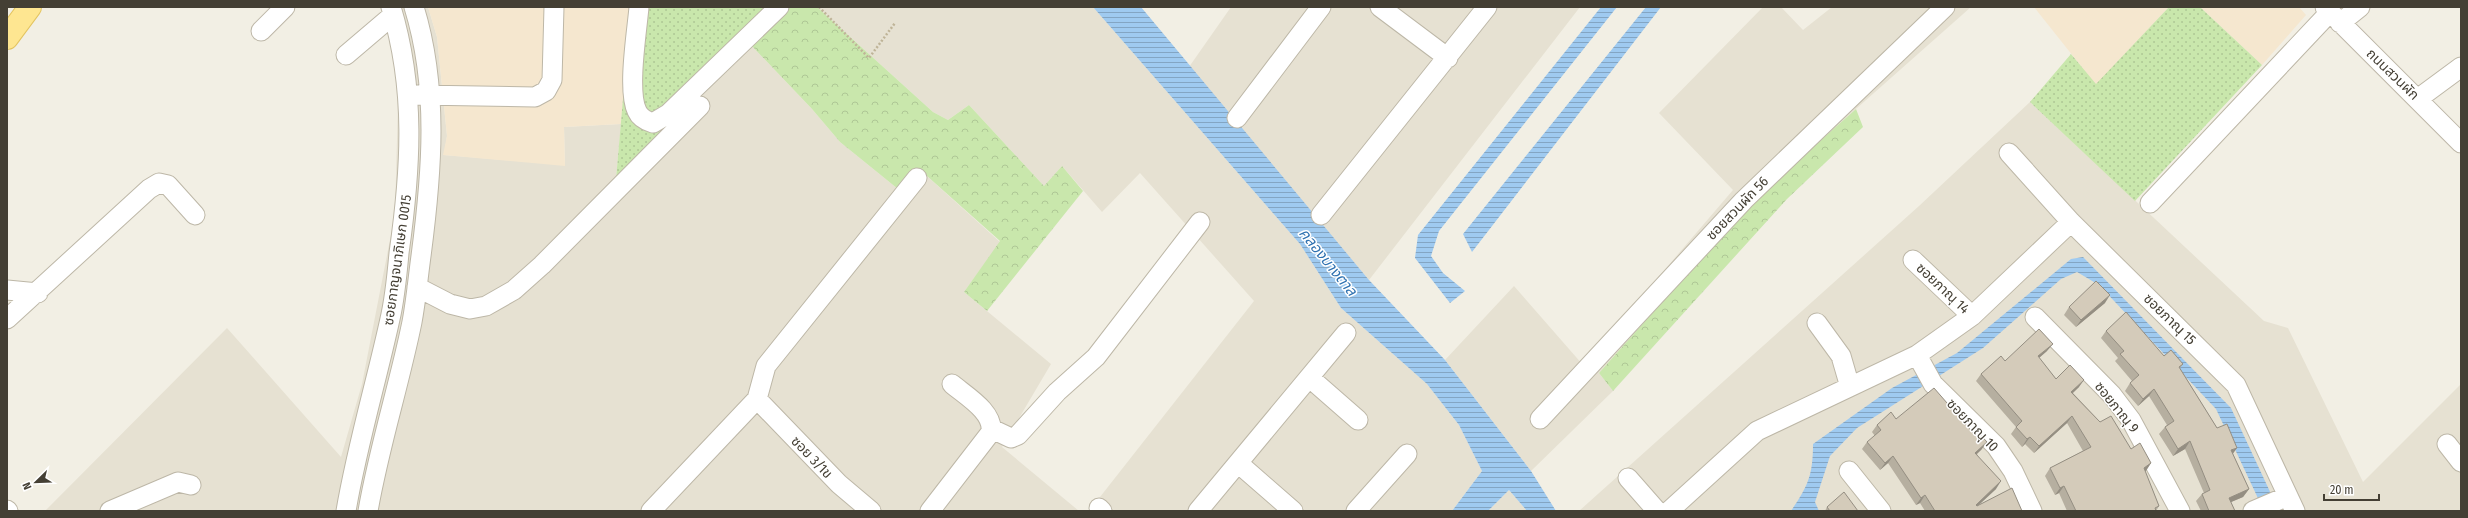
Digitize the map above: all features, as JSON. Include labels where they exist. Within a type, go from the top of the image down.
[{"type":"main road","points":[[8,39],[30,7]]},
{"type":"street","points":[[261,31],[285,7]]},
{"type":"street","name":"ซอยกาญจนาภิเษก 0015","points":[[368,511],[375,472],[412,322],[427,214],[432,119],[423,36],[414,7]]},
{"type":"street","points":[[408,96],[430,94],[535,97],[546,91],[552,80],[554,7]]},
{"type":"street","points":[[639,7],[632,97],[637,111],[644,120],[653,123],[668,114],[779,7]]},
{"type":"street","points":[[1237,118],[1321,7]]},
{"type":"street","points":[[1380,7],[1448,58]]},
{"type":"street","points":[[1321,215],[1488,7]]},
{"type":"street","name":"ซอยสวนผัก 56","points":[[1540,419],[1744,200],[1945,7]]},
{"type":"street","points":[[2150,203],[2332,14],[2360,7]]},
{"type":"street","points":[[346,55],[392,11]]},
{"type":"street","name":"ซอยกาญจนาภิเษก 0015","points":[[346,511],[354,467],[391,318],[405,212],[410,119],[401,41],[392,11]]},
{"type":"street","name":"ถนนสวนผัก","points":[[2332,14],[2419,98],[2461,143]]},
{"type":"street","points":[[2419,98],[2461,67]]},
{"type":"street","points":[[417,287],[450,304],[470,309],[486,306],[514,290],[548,259],[700,106]]},
{"type":"street","points":[[409,144],[431,145]]},
{"type":"street","name":"ซอยภาณุ 15","points":[[2009,153],[2071,222],[2236,385],[2287,502]]},
{"type":"street","points":[[651,511],[757,399],[766,366],[917,178]]},
{"type":"street","points":[[7,319],[38,293],[149,190],[159,183],[168,185],[195,215]]},
{"type":"street","points":[[992,429],[1011,438],[1018,435],[1057,392],[1086,368],[1200,222]]},
{"type":"street","points":[[1669,511],[1757,431],[1850,387],[1920,361],[1972,316],[2071,222]]},
{"type":"street","name":"ซอยภาณุ 14","points":[[1913,260],[1972,316]]},
{"type":"street","points":[[7,290],[38,293]]},
{"type":"street","name":"ซอยภาณุ 9","points":[[2035,317],[2112,396],[2131,420],[2180,511]]},
{"type":"street","points":[[1817,323],[1841,356],[1850,387]]},
{"type":"street","points":[[1198,511],[1346,333]]},
{"type":"street","name":"ซอยภาณุ 10","points":[[1920,361],[1933,384],[1996,446],[2013,471],[2032,511]]},
{"type":"street","points":[[1310,378],[1358,420]]},
{"type":"street","points":[[952,384],[989,416],[992,429]]},
{"type":"street","name":"ซอย 3/1ข","points":[[757,399],[839,484],[871,511]]},
{"type":"street","points":[[930,511],[992,429]]},
{"type":"street","points":[[2447,444],[2461,462]]},
{"type":"street","points":[[1356,511],[1407,454]]},
{"type":"street","points":[[1238,463],[1293,511]]},
{"type":"street","points":[[354,467],[375,472]]},
{"type":"street","points":[[1848,470],[1881,511]]},
{"type":"street","points":[[1628,478],[1657,511]]},
{"type":"street","points":[[110,511],[178,482],[191,485]]},
{"type":"street","points":[[2254,511],[2287,502]]},
{"type":"path","points":[[819,7],[868,58],[895,23]]},
{"type":"shaded area","points":[[380,7],[428,7],[437,37],[447,136],[444,155],[565,165],[564,127],[621,124],[616,179],[694,96],[749,43],[812,109],[840,142],[898,189],[918,168],[1000,242],[964,292],[1051,364],[1002,447],[1079,511],[45,511],[227,328],[341,457],[362,384],[395,214],[398,102],[394,47]]},
{"type":"shaded area","points":[[428,7],[631,7],[621,124],[564,127],[565,166],[443,155],[447,136],[437,37]]},
{"type":"shaded area","points":[[817,7],[1093,7],[1300,244],[1341,308],[1427,384],[1459,425],[1482,471],[1452,511],[1089,511],[1254,301],[1140,173],[1102,212],[1062,166],[1044,186],[969,105],[948,120],[933,112]]},
{"type":"shaded area","points":[[1231,7],[1580,7],[1369,280],[1189,67]]},
{"type":"shaded area","points":[[1763,7],[1781,7],[1803,30],[1832,7],[1971,7],[1751,202],[1599,373],[1613,391],[1531,471],[1445,360],[1514,286],[1583,365],[1733,190],[1659,113]]},
{"type":"shaded area","points":[[2034,7],[2169,7],[2096,85]]},
{"type":"shaded area","points":[[2200,7],[2299,7],[2306,15],[2262,65]]},
{"type":"shaded area","points":[[2030,102],[2264,321],[2288,328],[2363,482],[2461,384],[2461,511],[1579,511],[1919,206]]},
{"type":"shaded area","points":[[1509,490],[1527,511],[1488,511]]},
{"type":"green space","points":[[631,7],[784,7],[694,96],[616,179]]},
{"type":"green space","points":[[784,7],[817,7],[933,112],[948,120],[969,105],[1044,186],[1062,166],[1083,191],[987,311],[964,292],[1000,241],[918,168],[898,189],[840,142],[812,109],[749,43]]},
{"type":"green space","points":[[2169,7],[2200,7],[2262,65],[2135,201],[2030,102],[2071,54],[2096,84]]},
{"type":"green space","points":[[1856,109],[1863,127],[1787,199],[1613,391],[1599,373],[1751,202]]},
{"type":"water","name":"คลองบางตาล","points":[[1093,7],[1141,7],[1369,280],[1445,360],[1531,471],[1556,511],[1527,511],[1509,490],[1488,511],[1452,511],[1482,471],[1459,425],[1427,384],[1341,308],[1300,244]]},
{"type":"water","points":[[1601,7],[1617,7],[1439,231],[1431,256],[1443,273],[1465,291],[1450,303],[1415,258],[1418,235]]},
{"type":"water","points":[[1646,7],[1661,7],[1472,252],[1463,234]]},
{"type":"water","points":[[2083,257],[2231,408],[2279,511],[2264,511],[2216,409],[2099,285],[2077,272],[2061,279],[1983,348],[1857,428],[1830,456],[1815,502],[1819,511],[1791,511],[1802,494],[1811,472],[1813,444],[1892,388],[1957,353],[2071,259]]},
{"type":"building","points":[[2096,281],[2110,295],[2081,320],[2069,307]]},
{"type":"building","points":[[2126,312],[2164,356],[2171,350],[2183,364],[2179,367],[2217,428],[2227,424],[2237,448],[2231,450],[2249,489],[2229,498],[2235,511],[2209,511],[2202,494],[2210,490],[2190,441],[2178,449],[2165,427],[2174,421],[2154,389],[2143,399],[2130,383],[2139,375],[2120,354],[2124,351],[2106,331]]},
{"type":"building","points":[[2039,329],[2053,344],[2038,356],[2056,379],[2070,365],[2084,380],[2071,392],[2100,422],[2111,416],[2131,449],[2140,443],[2151,463],[2144,468],[2159,506],[2155,508],[2156,511],[2076,511],[2064,486],[2060,488],[2050,468],[2091,447],[2072,416],[2039,446],[2030,437],[2027,439],[2016,427],[2022,421],[1981,374],[2001,356],[2005,361]]},
{"type":"building","points":[[1934,388],[1974,434],[1977,431],[1987,442],[1975,453],[2001,481],[1976,505],[1977,506],[2012,488],[2022,511],[1935,511],[1925,495],[1921,498],[1893,456],[1885,463],[1867,442],[1881,430],[1877,425],[1891,412],[1896,419]]},
{"type":"building","points":[[1844,492],[1858,511],[1830,511],[1827,507]]}]
